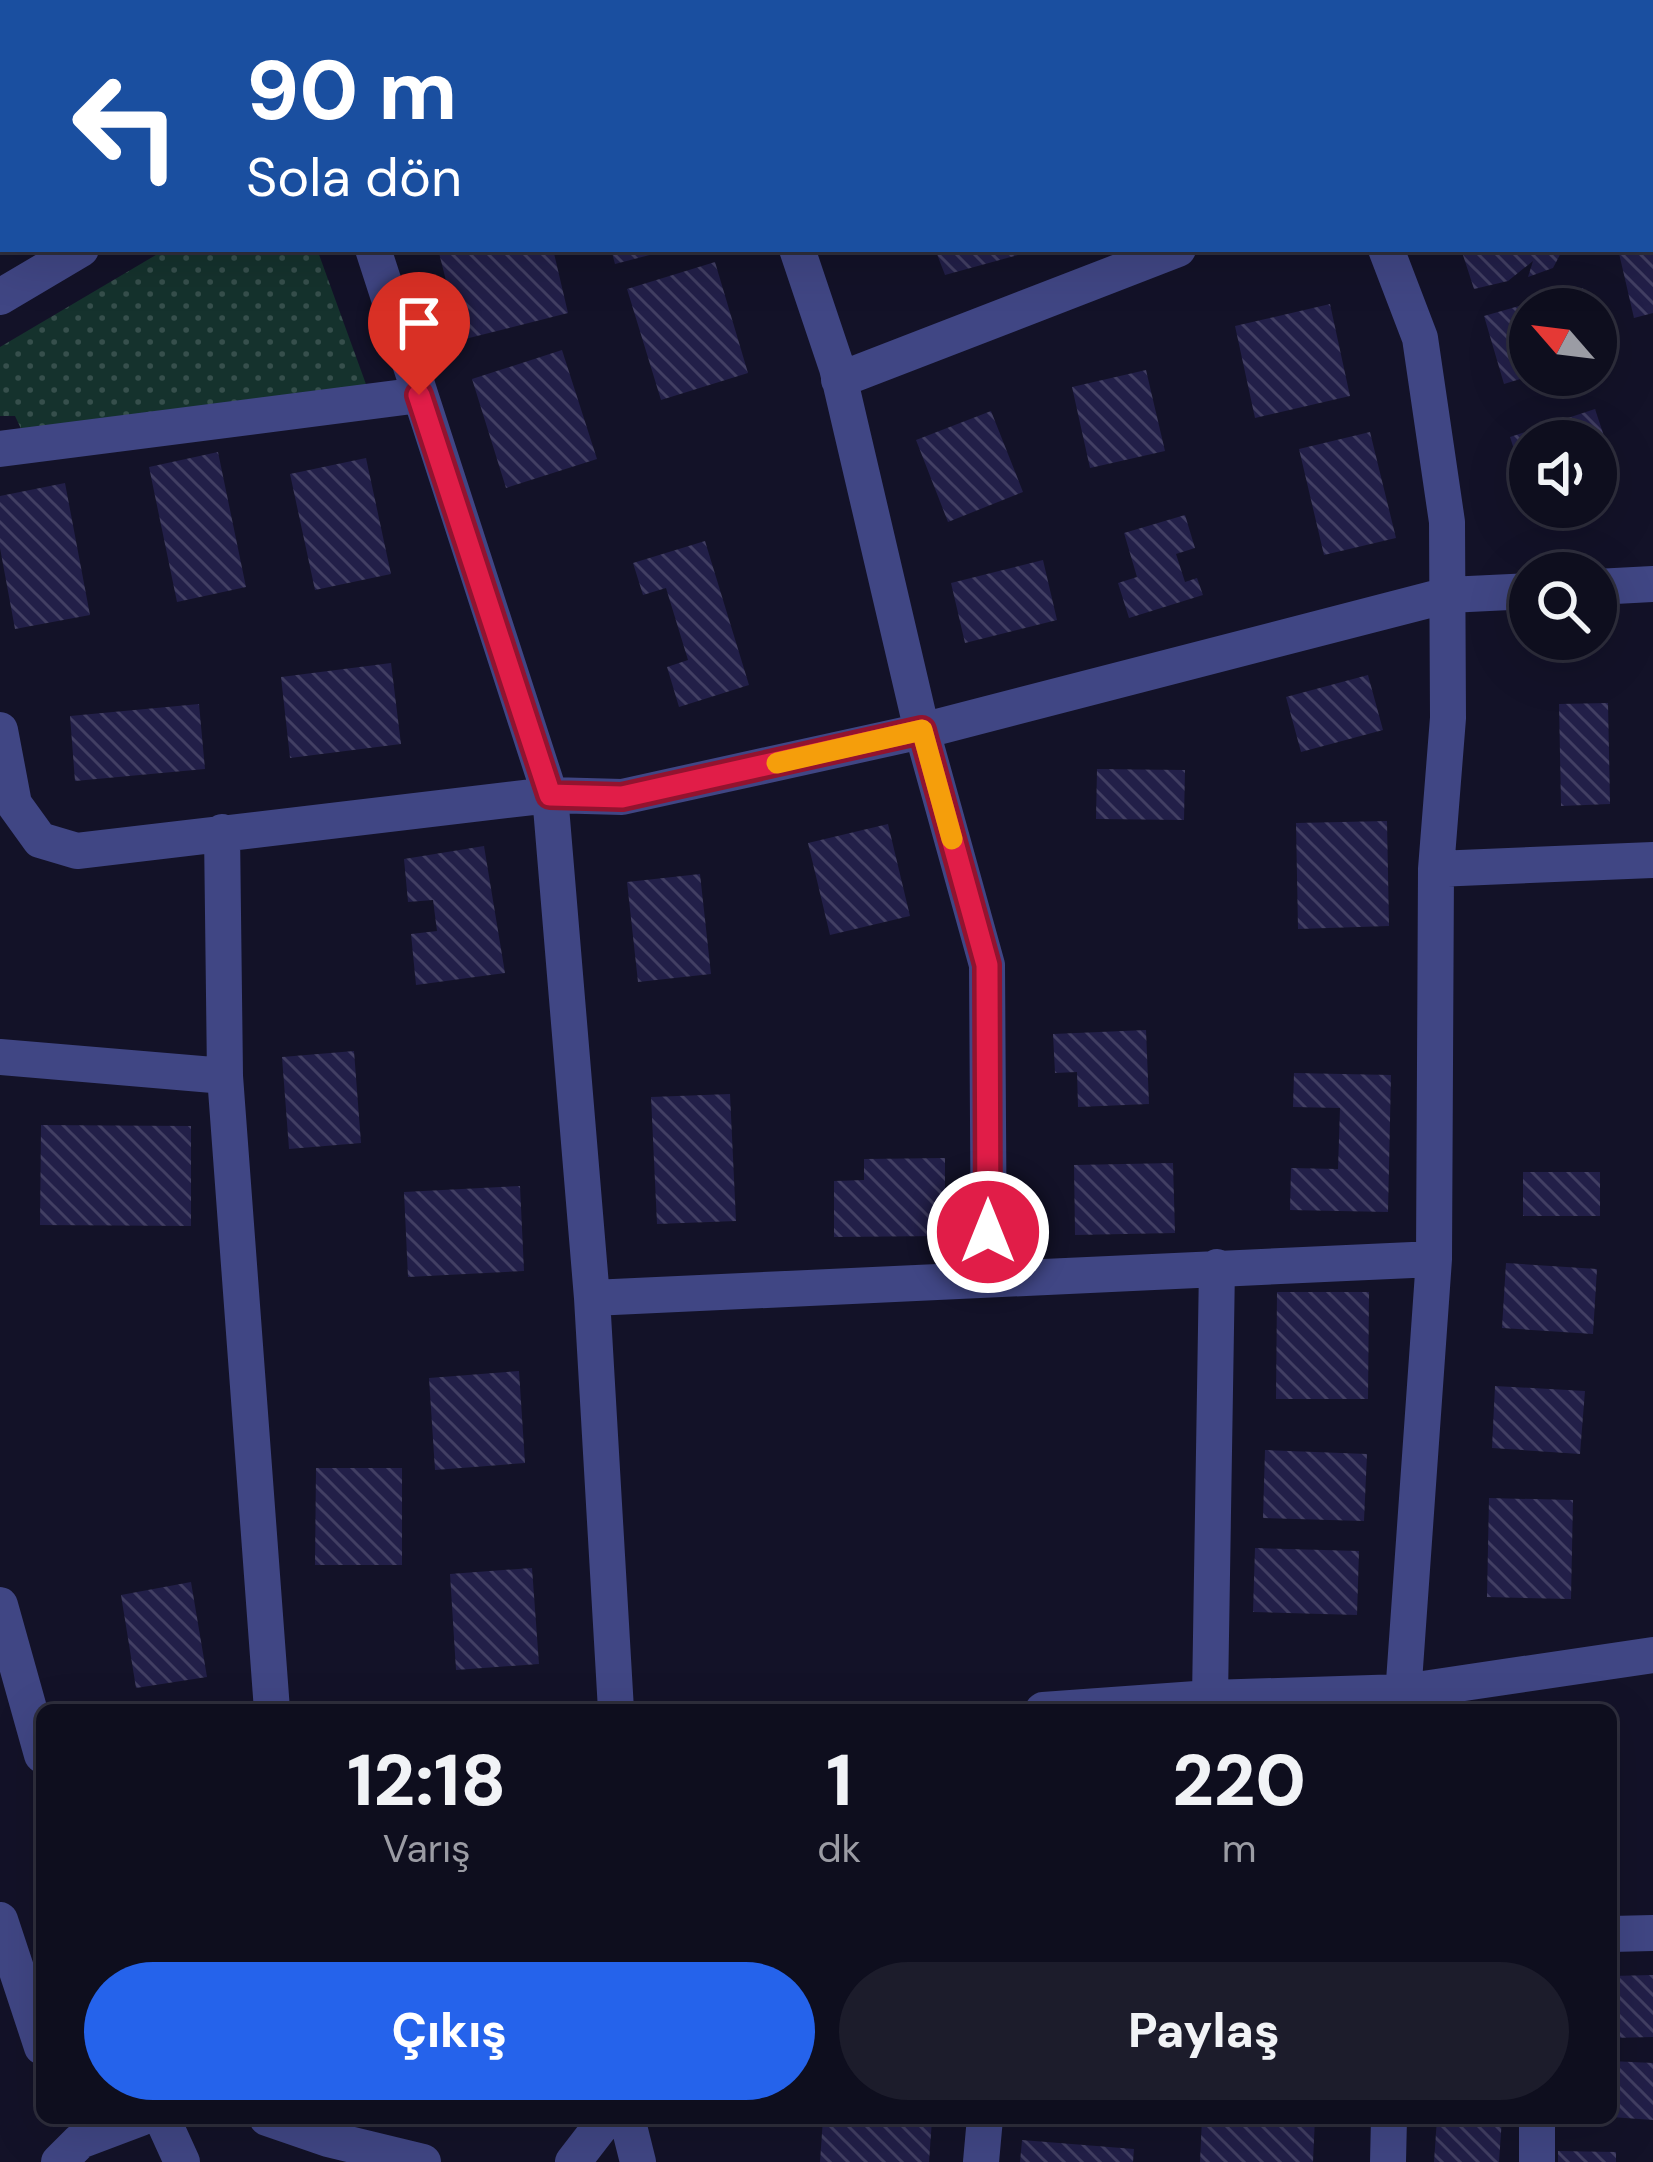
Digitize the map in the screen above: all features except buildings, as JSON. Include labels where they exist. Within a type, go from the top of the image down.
[{"type":"street","points":[[0,297],[76,252]]},
{"type":"street","points":[[375,252],[550,795],[592,1298],[616,1704]]},
{"type":"street","points":[[797,252],[839,380],[922,730],[987,965],[989,1277]]},
{"type":"street","points":[[839,380],[1170,252]]},
{"type":"street","points":[[1387,252],[1420,338],[1447,522],[1448,596],[1448,718],[1436,869],[1434,1259],[1402,1701]]},
{"type":"street","points":[[0,449],[419,395]]},
{"type":"street","points":[[1617,586],[1653,584]]},
{"type":"street","points":[[0,730],[14,804],[40,840],[77,851],[550,795],[622,797],[922,730],[1448,596],[1509,592]]},
{"type":"street","points":[[222,832],[225,1076],[272,1704]]},
{"type":"street","points":[[1436,869],[1653,860]]},
{"type":"street","points":[[0,1058],[225,1076]]},
{"type":"street","points":[[592,1298],[1434,1259]]},
{"type":"street","points":[[1210,1698],[1217,1268]]},
{"type":"street","points":[[0,1605],[36,1728]]},
{"type":"street","points":[[1126,1704],[1210,1698],[1402,1701],[1653,1655]]},
{"type":"street","points":[[0,1920],[36,2029]]},
{"type":"street","points":[[1617,1934],[1653,1933]]},
{"type":"street","points":[[75,2146],[127,2124]]},
{"type":"street","points":[[165,2124],[182,2162]]},
{"type":"street","points":[[284,2124],[423,2162]]},
{"type":"street","points":[[573,2162],[603,2124]]},
{"type":"street","points":[[628,2124],[638,2162]]},
{"type":"street","points":[[981,2162],[984,2124]]},
{"type":"street","points":[[1388,2162],[1389,2124]]},
{"type":"street","points":[[1537,2162],[1538,2124]]},
{"type":"green space","points":[[161,252],[318,252],[367,387],[24,435],[15,416],[0,416],[0,347]]},
{"type":"slow traffic","points":[[777,763],[922,730],[952,839]]},
{"type":"route","points":[[419,395],[550,795],[622,797],[922,730],[987,965],[988,1232]]}]
